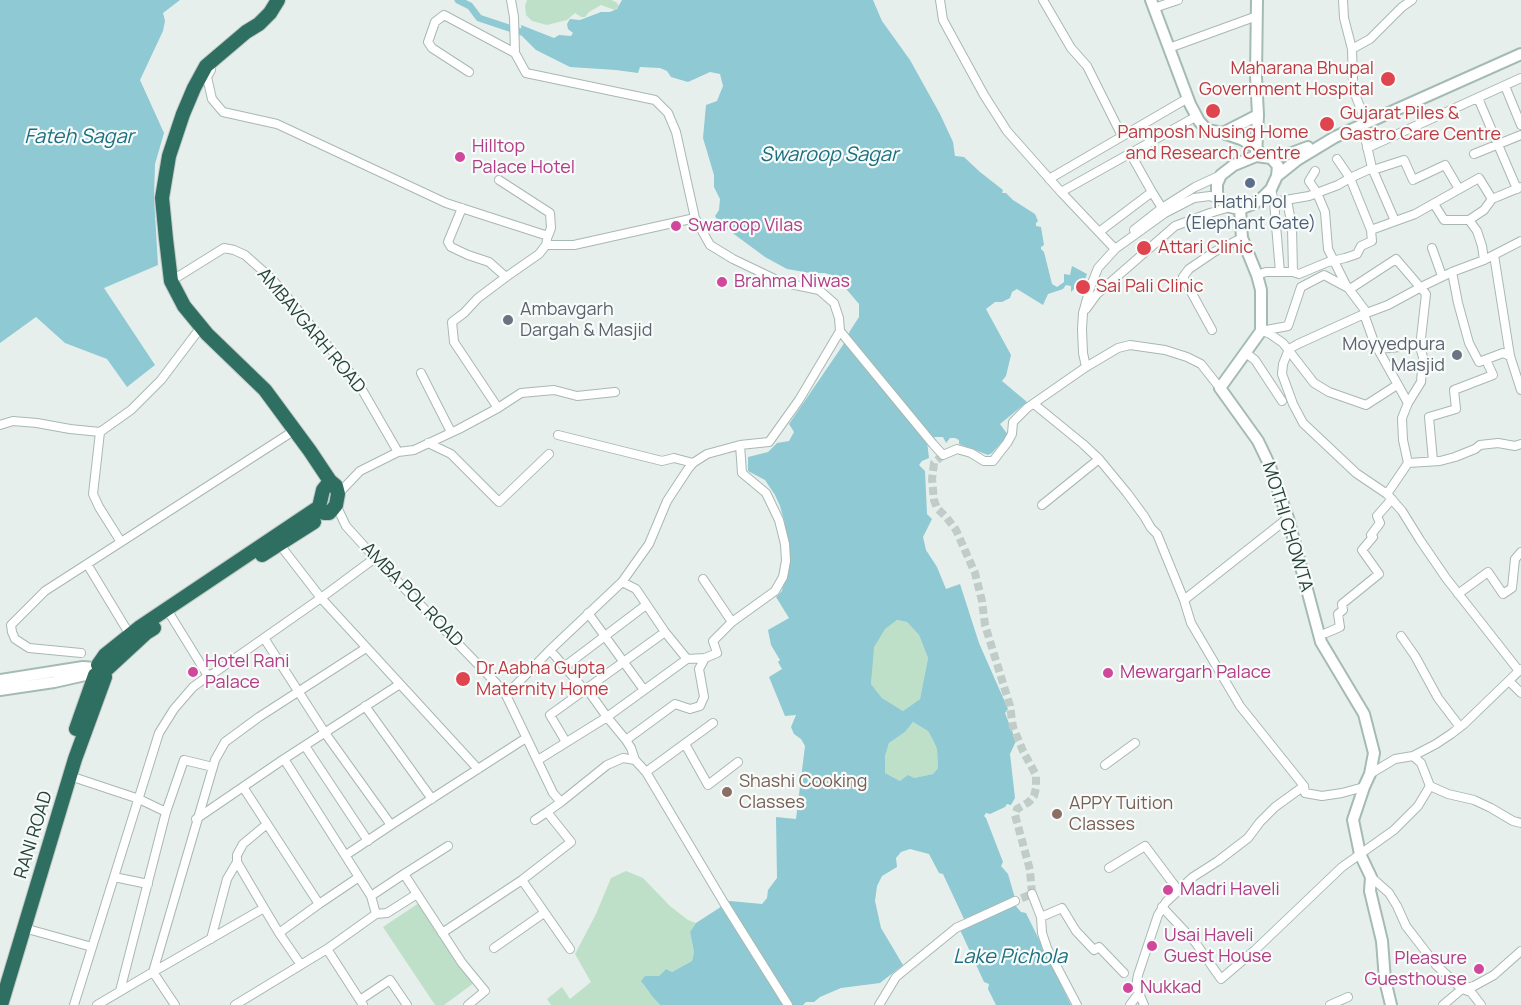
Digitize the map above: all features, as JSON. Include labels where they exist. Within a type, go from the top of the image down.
[{"type":"highway","points":[[0,977],[67,756],[105,655],[130,635],[330,505],[336,486],[330,481],[265,390],[207,334],[184,306],[171,281],[162,198],[169,156],[183,114],[206,66],[246,32],[260,24],[278,0]]},
{"type":"highway","points":[[330,481],[323,490],[330,505]]},
{"type":"highway","name":"RANI ROAD","points":[[1,1005],[99,671],[146,633],[241,568],[280,545],[330,505]]},
{"type":"main road","points":[[1256,148],[1257,0]]},
{"type":"main road","points":[[1152,4],[1188,98],[1207,130],[1241,139],[1256,148],[1271,158],[1278,166],[1277,177],[1271,189],[1255,203],[1235,208],[1220,200],[1217,184],[1221,175],[1256,148]]},
{"type":"main road","points":[[1271,158],[1293,153],[1335,137],[1521,54]]},
{"type":"main road","points":[[1223,133],[1258,115]]},
{"type":"main road","points":[[1277,177],[1297,160],[1335,137]]},
{"type":"main road","points":[[1220,388],[1261,331],[1261,290],[1242,238],[1235,208]]},
{"type":"main road","name":"MOTHI CHOWTA","points":[[1220,388],[1258,441],[1269,464],[1288,518],[1321,642],[1364,714],[1374,753],[1370,774],[1353,820],[1360,855],[1371,877]]},
{"type":"main road","points":[[0,680],[83,667],[99,671]]},
{"type":"main road","name":"RANI ROAD","points":[[0,690],[54,682],[99,671]]},
{"type":"main road","points":[[1371,877],[1370,891],[1382,941],[1385,980],[1391,1005]]},
{"type":"street","points":[[511,0],[514,17],[514,49],[526,72],[655,100],[668,114],[676,132],[695,218],[710,245],[732,259],[781,282],[819,290],[834,303],[840,331],[943,455],[957,449],[971,453],[984,461],[993,460],[1012,434],[1013,422],[1034,404],[1086,367],[1118,348],[1130,345],[1165,350],[1201,364],[1220,388]]},
{"type":"street","points":[[940,0],[943,20],[1006,131],[1114,249]]},
{"type":"street","points":[[1043,0],[1071,48],[1087,66],[1122,136]]},
{"type":"street","points":[[1152,4],[1178,0]]},
{"type":"street","points":[[1343,0],[1344,18],[1352,49],[1353,82],[1362,112],[1367,148],[1372,169],[1395,221]]},
{"type":"street","points":[[1352,49],[1370,39],[1412,0]]},
{"type":"street","points":[[469,72],[432,48],[428,42],[435,22],[444,15],[514,49]]},
{"type":"street","points":[[1169,48],[1257,16]]},
{"type":"street","points":[[221,53],[207,77],[212,99],[222,111],[278,124],[446,202],[548,236]]},
{"type":"street","points":[[1367,148],[1521,78]]},
{"type":"street","points":[[1505,86],[1521,125]]},
{"type":"street","points":[[1049,179],[1188,98]]},
{"type":"street","points":[[1434,204],[1444,220],[1470,220],[1484,210],[1492,199],[1519,188],[1478,98]]},
{"type":"street","points":[[1061,192],[1197,116]]},
{"type":"street","points":[[1474,154],[1521,135]]},
{"type":"street","points":[[1130,153],[1162,208]]},
{"type":"street","points":[[1257,275],[1266,272],[1299,274],[1357,254],[1361,246],[1372,241],[1371,230],[1350,178],[1337,159]]},
{"type":"street","points":[[1274,202],[1309,196],[1372,169],[1404,160],[1413,180],[1445,165],[1459,189]]},
{"type":"street","points":[[1316,171],[1309,181],[1325,212],[1328,249],[1365,313],[1378,349],[1408,403]]},
{"type":"street","points":[[1086,367],[1083,353],[1083,313],[1089,288],[1098,268],[1125,237],[1162,208],[1195,187],[1221,175]]},
{"type":"street","points":[[1371,230],[1416,214],[1479,178],[1492,199]]},
{"type":"street","points":[[498,408],[454,342],[452,322],[465,313],[478,298],[539,254],[546,245],[551,228],[550,213],[499,180]]},
{"type":"street","points":[[1271,189],[1280,272]]},
{"type":"street","points":[[1099,232],[1152,192]]},
{"type":"street","points":[[1114,249],[1165,213],[1194,198],[1210,196],[1220,200]]},
{"type":"street","points":[[1287,200],[1292,227],[1293,272]]},
{"type":"street","points":[[462,208],[448,242],[451,247],[489,262],[506,277]]},
{"type":"street","points":[[1083,313],[1097,294],[1175,226],[1210,213],[1235,208]]},
{"type":"street","points":[[546,245],[574,244],[695,218]]},
{"type":"street","points":[[1470,220],[1477,231],[1484,260]]},
{"type":"street","points":[[1212,330],[1183,277],[1189,269],[1214,252],[1242,238]]},
{"type":"street","points":[[1370,774],[1395,759],[1413,756],[1436,744],[1460,727],[1520,670],[1458,594],[1390,497],[1356,473],[1303,423],[1282,374],[1283,364],[1289,350],[1317,334],[1388,305],[1443,276],[1484,260],[1521,241]]},
{"type":"street","name":"AMBAVGARH ROAD","points":[[171,281],[224,248],[245,255],[272,279],[357,381],[398,452]]},
{"type":"street","points":[[1432,248],[1443,276]]},
{"type":"street","points":[[1494,255],[1510,356],[1521,390]]},
{"type":"street","points":[[1326,633],[1340,627],[1338,614],[1343,610],[1342,604],[1379,574],[1362,550],[1373,537],[1371,535],[1380,523],[1377,516],[1408,463],[1403,440],[1402,418],[1408,403],[1422,382],[1423,357],[1420,348],[1426,294],[1421,287],[1396,259],[1350,289]]},
{"type":"street","points":[[1452,272],[1469,343],[1479,362],[1503,353],[1510,356]]},
{"type":"street","points":[[1261,331],[1288,326],[1301,287],[1324,275],[1350,289]]},
{"type":"street","points":[[0,425],[13,421],[100,432],[130,410],[161,380],[201,327]]},
{"type":"street","points":[[506,695],[622,582],[650,544],[667,501],[693,463],[707,454],[740,445],[769,442],[799,400],[840,331]]},
{"type":"street","points":[[1261,331],[1270,334],[1289,350],[1314,383],[1329,392],[1366,405],[1397,385]]},
{"type":"street","points":[[1378,349],[1420,348]]},
{"type":"street","points":[[1246,353],[1255,360],[1282,401]]},
{"type":"street","points":[[1433,461],[1429,417],[1456,410],[1454,390],[1493,375],[1486,360]]},
{"type":"street","points":[[421,373],[451,432]]},
{"type":"street","points":[[330,505],[360,471],[398,452],[414,450],[498,408],[521,393],[554,390],[577,396],[615,392]]},
{"type":"street","points":[[1034,404],[1099,459],[1127,493],[1150,528],[1157,534],[1191,623],[1240,706],[1304,786],[1305,794],[1322,796],[1364,787]]},
{"type":"street","points":[[81,653],[29,648],[15,639],[11,625],[45,591],[295,430]]},
{"type":"street","points":[[100,432],[93,494],[121,542]]},
{"type":"street","points":[[558,435],[662,461],[674,458],[693,463]]},
{"type":"street","points":[[428,443],[451,454],[499,502],[549,454]]},
{"type":"street","points":[[1408,463],[1440,461],[1455,457],[1480,445],[1498,443],[1515,446],[1521,444]]},
{"type":"street","points":[[538,760],[607,717],[687,659],[705,658],[717,653],[713,640],[732,622],[775,591],[783,577],[786,561],[785,544],[779,520],[766,494],[742,472],[740,445]]},
{"type":"street","points":[[1042,505],[1099,459]]},
{"type":"street","name":"AMBA POL ROAD","points":[[330,505],[375,558],[506,695],[553,793],[561,802]]},
{"type":"street","points":[[1184,600],[1288,518]]},
{"type":"street","points":[[280,545],[321,598],[478,769]]},
{"type":"street","points":[[1458,594],[1488,572],[1503,594],[1512,588],[1515,559],[1521,552]]},
{"type":"street","points":[[74,1005],[159,733],[193,687],[375,558]]},
{"type":"street","points":[[87,564],[130,635]]},
{"type":"street","points":[[703,579],[732,622]]},
{"type":"street","points":[[622,582],[636,589],[646,606],[687,659]]},
{"type":"street","points":[[564,667],[646,606]]},
{"type":"street","points":[[588,614],[644,690]]},
{"type":"street","points":[[171,616],[208,676]]},
{"type":"street","points":[[566,742],[550,715],[665,632]]},
{"type":"street","points":[[1401,636],[1438,698],[1460,727]]},
{"type":"street","points":[[264,638],[325,733],[391,825]]},
{"type":"street","points":[[175,1005],[153,972],[214,760],[225,742],[259,717],[366,648]]},
{"type":"street","points":[[550,650],[582,687],[587,689],[626,740],[635,760],[646,772],[788,1005]]},
{"type":"street","points":[[626,740],[675,704],[690,709],[700,706],[704,696],[699,669],[705,658]]},
{"type":"street","points":[[1509,681],[1521,693]]},
{"type":"street","points":[[196,819],[399,684]]},
{"type":"street","points":[[365,706],[432,799]]},
{"type":"street","points":[[646,772],[713,723]]},
{"type":"street","points":[[345,855],[526,738]]},
{"type":"street","points":[[1105,765],[1135,743]]},
{"type":"street","points":[[685,744],[708,785],[738,762]]},
{"type":"street","points":[[305,746],[368,841]]},
{"type":"street","points":[[1413,756],[1421,763],[1430,786],[1448,794],[1474,800],[1521,823]]},
{"type":"street","points":[[535,820],[607,765],[623,758],[635,760]]},
{"type":"street","points":[[284,759],[371,896],[376,914]]},
{"type":"street","points":[[120,991],[166,812],[184,760],[213,766]]},
{"type":"street","points":[[70,776],[139,799],[166,812]]},
{"type":"street","points":[[1144,1005],[1136,983],[1162,907],[1193,877],[1248,838],[1275,807],[1304,786]]},
{"type":"street","points":[[1162,907],[1195,942],[1221,979],[1255,950],[1342,867],[1394,830],[1418,806],[1430,786]]},
{"type":"street","points":[[243,787],[319,904]]},
{"type":"street","points":[[442,933],[522,880],[571,842],[548,812]]},
{"type":"street","points":[[267,824],[243,844],[237,855],[237,862],[301,965]]},
{"type":"street","points":[[371,896],[448,846]]},
{"type":"street","points":[[1109,868],[1145,846],[1178,890]]},
{"type":"street","points":[[211,939],[227,879],[237,862]]},
{"type":"street","points":[[404,874],[462,963],[485,992],[468,1005]]},
{"type":"street","points":[[114,877],[148,884]]},
{"type":"street","points":[[279,933],[359,877]]},
{"type":"street","points":[[1371,877],[1389,893],[1406,926],[1436,965],[1462,989],[1472,992],[1481,1005]]},
{"type":"street","points":[[522,880],[570,949]]},
{"type":"street","points":[[235,1005],[327,949],[376,914],[387,913],[417,894]]},
{"type":"street","points":[[1032,894],[1041,917],[1042,933],[1047,948],[1077,1005]]},
{"type":"street","points":[[879,1005],[896,977],[956,928],[1015,901]]},
{"type":"street","points":[[97,1005],[264,908]]},
{"type":"street","points":[[1041,917],[1062,908],[1076,931],[1094,950],[1099,947],[1124,973]]},
{"type":"street","points":[[494,948],[544,914]]},
{"type":"street","points":[[24,928],[92,947]]},
{"type":"street","points":[[327,949],[362,1003],[390,980],[407,1005]]},
{"type":"street","points":[[1443,1005],[1462,989],[1474,986],[1494,975],[1521,951]]},
{"type":"street","points":[[1130,1005],[1138,991]]},
{"type":"street","points":[[1330,1005],[1348,997]]},
{"type":"green space","points":[[527,0],[611,0],[619,6],[615,10],[601,5],[585,17],[575,13],[567,20],[547,25],[532,21],[526,15]]},
{"type":"green space","points":[[897,620],[907,622],[919,635],[928,658],[920,699],[903,711],[882,698],[871,684],[873,647],[884,629]]},
{"type":"green space","points":[[913,722],[928,731],[933,740],[937,749],[938,768],[933,774],[900,781],[885,773],[885,756],[889,743],[905,732]]},
{"type":"green space","points":[[626,871],[643,878],[670,906],[688,920],[696,923],[690,932],[694,952],[692,961],[672,972],[666,969],[659,976],[645,976],[642,981],[645,987],[660,1005],[551,1005],[547,999],[562,987],[570,999],[591,982],[575,954],[596,914],[611,878]]},
{"type":"green space","points":[[419,903],[474,983],[444,1005],[435,1005],[383,927]]},
{"type":"water","name":"Fateh Sagar","points":[[0,0],[180,0],[163,13],[165,21],[163,31],[140,80],[164,133],[155,164],[154,197],[158,265],[104,288],[155,365],[127,387],[107,359],[65,343],[36,317],[0,343]]},
{"type":"water","name":"Swaroop Sagar","points":[[622,0],[873,0],[882,21],[910,60],[940,114],[953,142],[955,156],[964,157],[1003,190],[1002,193],[1006,193],[1035,214],[1038,221],[1036,226],[1041,227],[1044,245],[1041,249],[1044,252],[1052,284],[1057,287],[1064,282],[1064,274],[1070,275],[1072,266],[1087,274],[1085,279],[1076,282],[1071,292],[1071,286],[1066,285],[1063,289],[1048,294],[1043,305],[1017,289],[1012,292],[1010,298],[1002,302],[995,302],[986,309],[1011,355],[1006,376],[1002,381],[1027,402],[1000,424],[1008,435],[992,453],[988,455],[959,444],[959,440],[955,438],[950,438],[946,443],[943,437],[933,437],[927,442],[929,458],[919,465],[925,471],[927,514],[932,519],[923,537],[926,550],[937,567],[946,589],[960,584],[979,643],[1008,709],[1005,713],[1016,741],[1010,754],[1015,798],[1011,805],[1007,804],[984,816],[1003,862],[1001,866],[1008,874],[1015,898],[964,919],[943,874],[939,873],[929,854],[910,849],[901,852],[896,858],[897,867],[882,876],[877,886],[875,901],[881,928],[903,965],[880,983],[841,988],[803,1005],[660,1005],[641,981],[645,976],[659,976],[666,969],[672,972],[692,961],[694,952],[690,932],[696,923],[730,901],[762,904],[777,878],[776,817],[796,819],[805,746],[791,727],[796,715],[785,716],[769,677],[782,669],[778,662],[780,660],[771,645],[768,630],[789,618],[776,597],[782,591],[787,535],[775,495],[765,480],[748,471],[748,457],[768,452],[777,443],[789,441],[794,432],[789,424],[843,345],[859,317],[859,304],[836,277],[825,273],[787,269],[765,257],[719,223],[715,216],[719,210],[720,199],[714,187],[714,175],[703,138],[706,105],[717,101],[723,86],[720,74],[710,72],[688,82],[671,77],[667,71],[660,68],[640,67],[638,73],[570,67],[536,50],[522,36],[521,25],[554,38],[559,35],[571,36],[573,33],[568,29],[567,24],[570,19],[580,20],[617,9]],"holes":[[[897,620],[907,622],[919,635],[928,658],[920,699],[903,711],[882,698],[871,684],[874,647],[885,629]],[[913,722],[928,731],[933,740],[937,749],[938,768],[933,774],[914,778],[908,775],[900,781],[885,773],[885,756],[889,743],[905,732]]]},
{"type":"water","name":"Lake Pichola","points":[[1015,905],[1021,912],[1026,913],[1071,1005],[996,1005],[988,989],[989,984],[984,982],[960,928]]},
{"type":"waterway","points":[[458,0],[470,6],[479,18],[521,32]]},
{"type":"tunnel","points":[[943,455],[934,463],[932,479],[934,500],[937,508],[956,530],[975,573],[985,625],[1010,706],[1013,727],[1036,775],[1034,796],[1017,809],[1015,815],[1030,870],[1032,894],[1015,901]]},
{"type":"place","name":"Maharana Bhupal Government Hospital","points":[[1388,79]]},
{"type":"place","name":"Pamposh Nusing Home and Research Centre","points":[[1213,111]]},
{"type":"place","name":"Gujarat Piles & Gastro Care Centre","points":[[1327,124]]},
{"type":"place","name":"Hilltop Palace Hotel","points":[[460,157]]},
{"type":"place","name":"Hathi Pol (Elephant Gate)","points":[[1250,183]]},
{"type":"place","name":"Swaroop Vilas","points":[[676,226]]},
{"type":"place","name":"Attari Clinic","points":[[1144,248]]},
{"type":"place","name":"Brahma Niwas","points":[[722,282]]},
{"type":"place","name":"Sai Pali Clinic","points":[[1083,287]]},
{"type":"place","name":"Ambavgarh Dargah & Masjid","points":[[508,320]]},
{"type":"place","name":"Moyyedpura Masjid","points":[[1457,355]]},
{"type":"place","name":"Hotel Rani Palace","points":[[193,672]]},
{"type":"place","name":"Mewargarh Palace","points":[[1108,673]]},
{"type":"place","name":"Dr.Aabha Gupta Maternity Home","points":[[463,679]]},
{"type":"place","name":"Shashi Cooking Classes","points":[[727,792]]},
{"type":"place","name":"APPY Tuition Classes","points":[[1057,814]]},
{"type":"place","name":"Madri Haveli","points":[[1168,890]]},
{"type":"place","name":"Usai Haveli Guest House","points":[[1152,946]]},
{"type":"place","name":"Pleasure Guesthouse","points":[[1479,969]]},
{"type":"place","name":"Nukkad","points":[[1128,988]]}]
